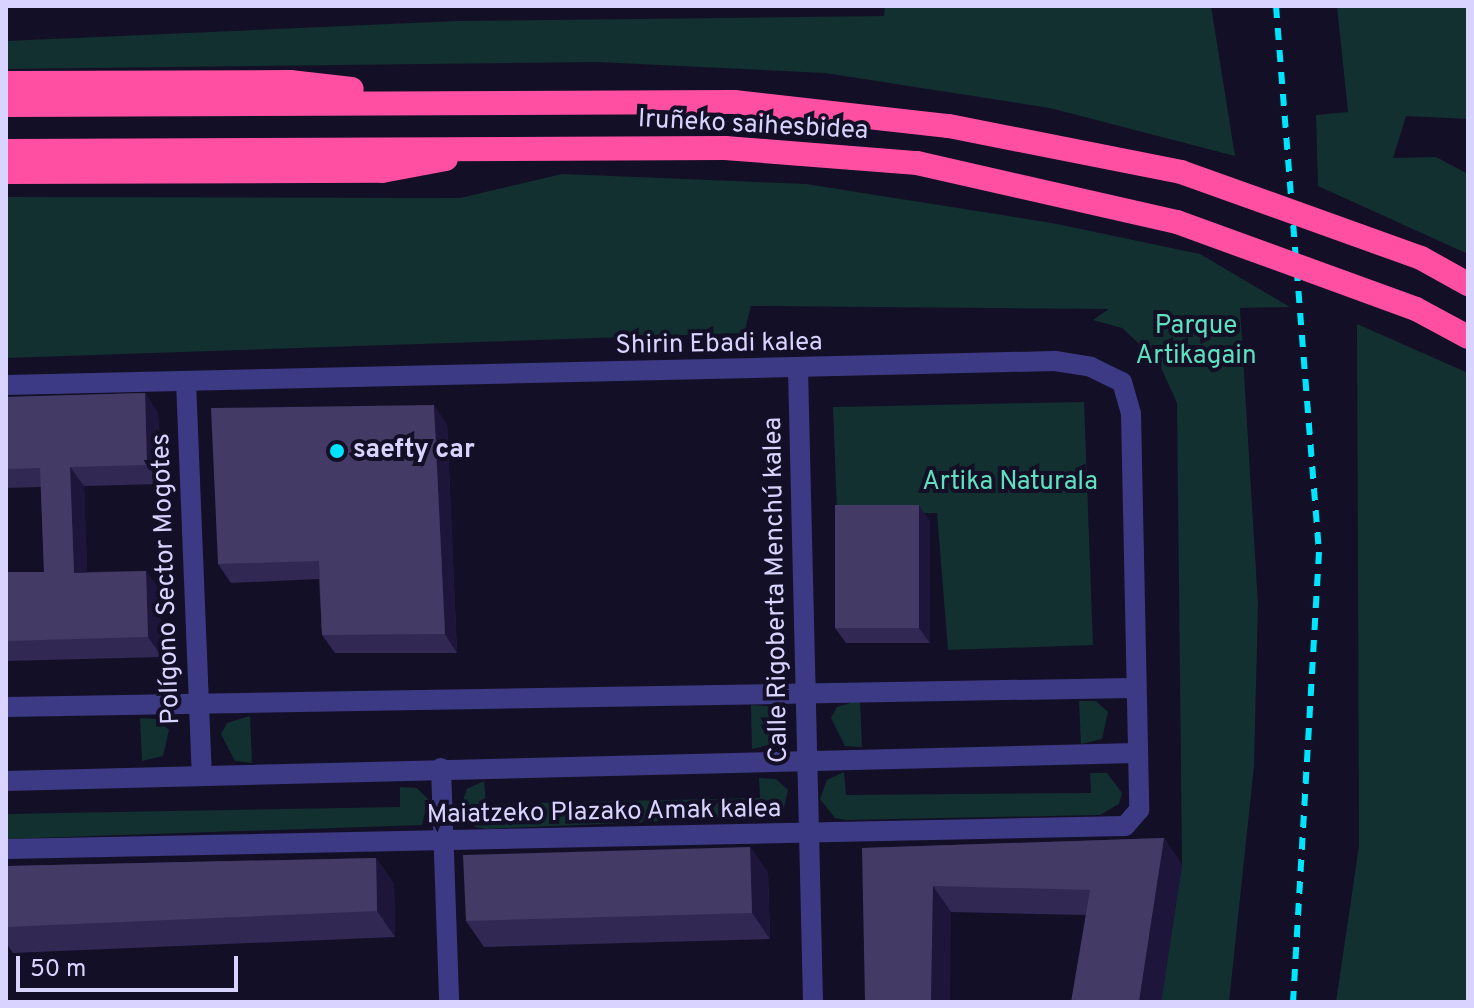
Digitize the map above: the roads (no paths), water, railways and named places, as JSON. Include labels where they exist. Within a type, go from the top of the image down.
[{"type":"highway","points":[[6,83],[290,82],[462,101]]},
{"type":"highway","name":"Iruñeko saihesbidea","points":[[6,105],[734,102],[949,126],[1181,172],[1421,258],[1468,284]]},
{"type":"highway","points":[[6,172],[382,171],[510,147]]},
{"type":"highway","name":"Iruñeko saihesbidea","points":[[6,151],[725,148],[917,163],[1177,222],[1416,309],[1468,337]]},
{"type":"street","name":"Shirin Ebadi kalea","points":[[6,385],[1055,361],[1122,382],[1131,414],[1133,688]]},
{"type":"street","name":"Calle Rigoberta Menchú kalea","points":[[798,369],[813,1002]]},
{"type":"street","name":"Polígono Sector Mogotes","points":[[186,381],[195,703],[202,775]]},
{"type":"street","points":[[6,707],[1133,688]]},
{"type":"street","name":"Maiatzeko Plazako Amak kalea","points":[[6,849],[808,835],[1125,826],[1139,810],[1133,688]]},
{"type":"street","name":"Maiatzeko Plazako Amak kalea","points":[[6,781],[807,758],[1136,753]]},
{"type":"street","points":[[441,768],[449,1002]]},
{"type":"railway","points":[[1276,6],[1319,552],[1293,1002]]},
{"type":"place","name":"saefty car","points":[[337,451]]},
{"type":"park label","name":"Parque Artikagain","points":[[1196,342]]},
{"type":"park label","name":"Artika Naturala","points":[[1010,483]]}]
